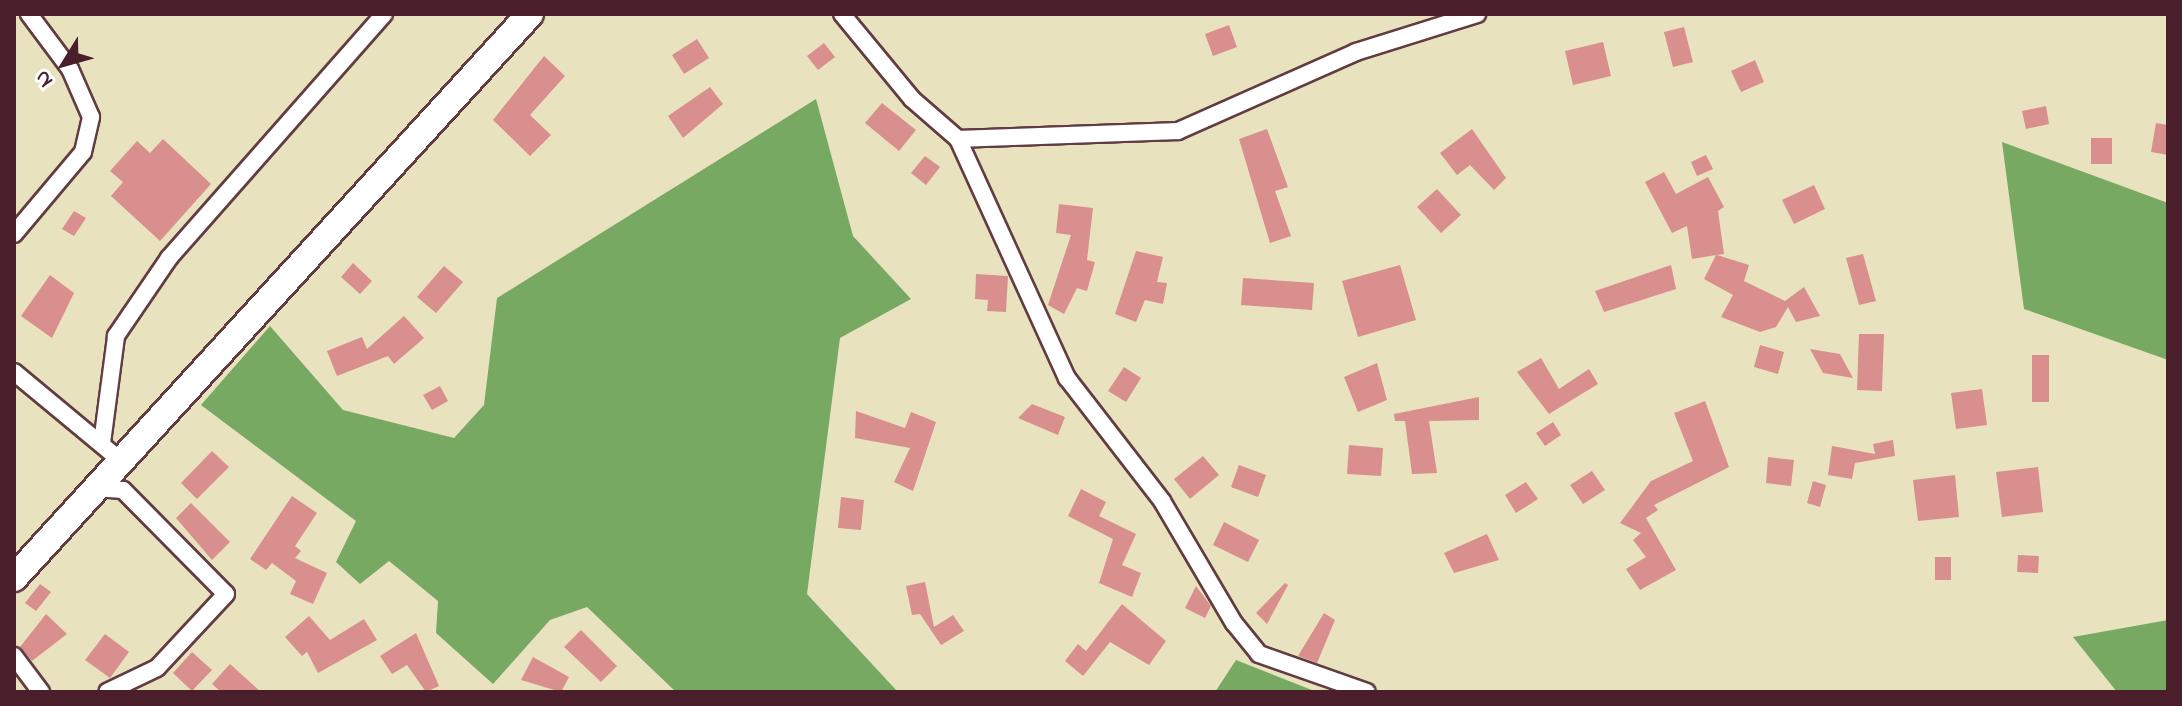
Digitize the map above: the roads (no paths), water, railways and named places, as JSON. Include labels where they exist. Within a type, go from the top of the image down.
[{"type":"main road","points":[[14,578],[94,488],[111,451],[530,14]]},
{"type":"street","points":[[14,234],[83,152],[91,117],[70,69],[29,14]]},
{"type":"street","points":[[111,451],[116,336],[169,258],[384,14]]},
{"type":"street","points":[[842,14],[912,99],[958,139],[1067,378],[1162,501],[1234,623],[1259,654],[1367,692]]},
{"type":"street","points":[[958,139],[1178,131],[1356,52],[1477,14]]},
{"type":"street","points":[[14,372],[111,451]]},
{"type":"street","points":[[94,488],[123,490],[226,594],[157,668],[107,692]]},
{"type":"street","points":[[14,656],[41,692]]}]
